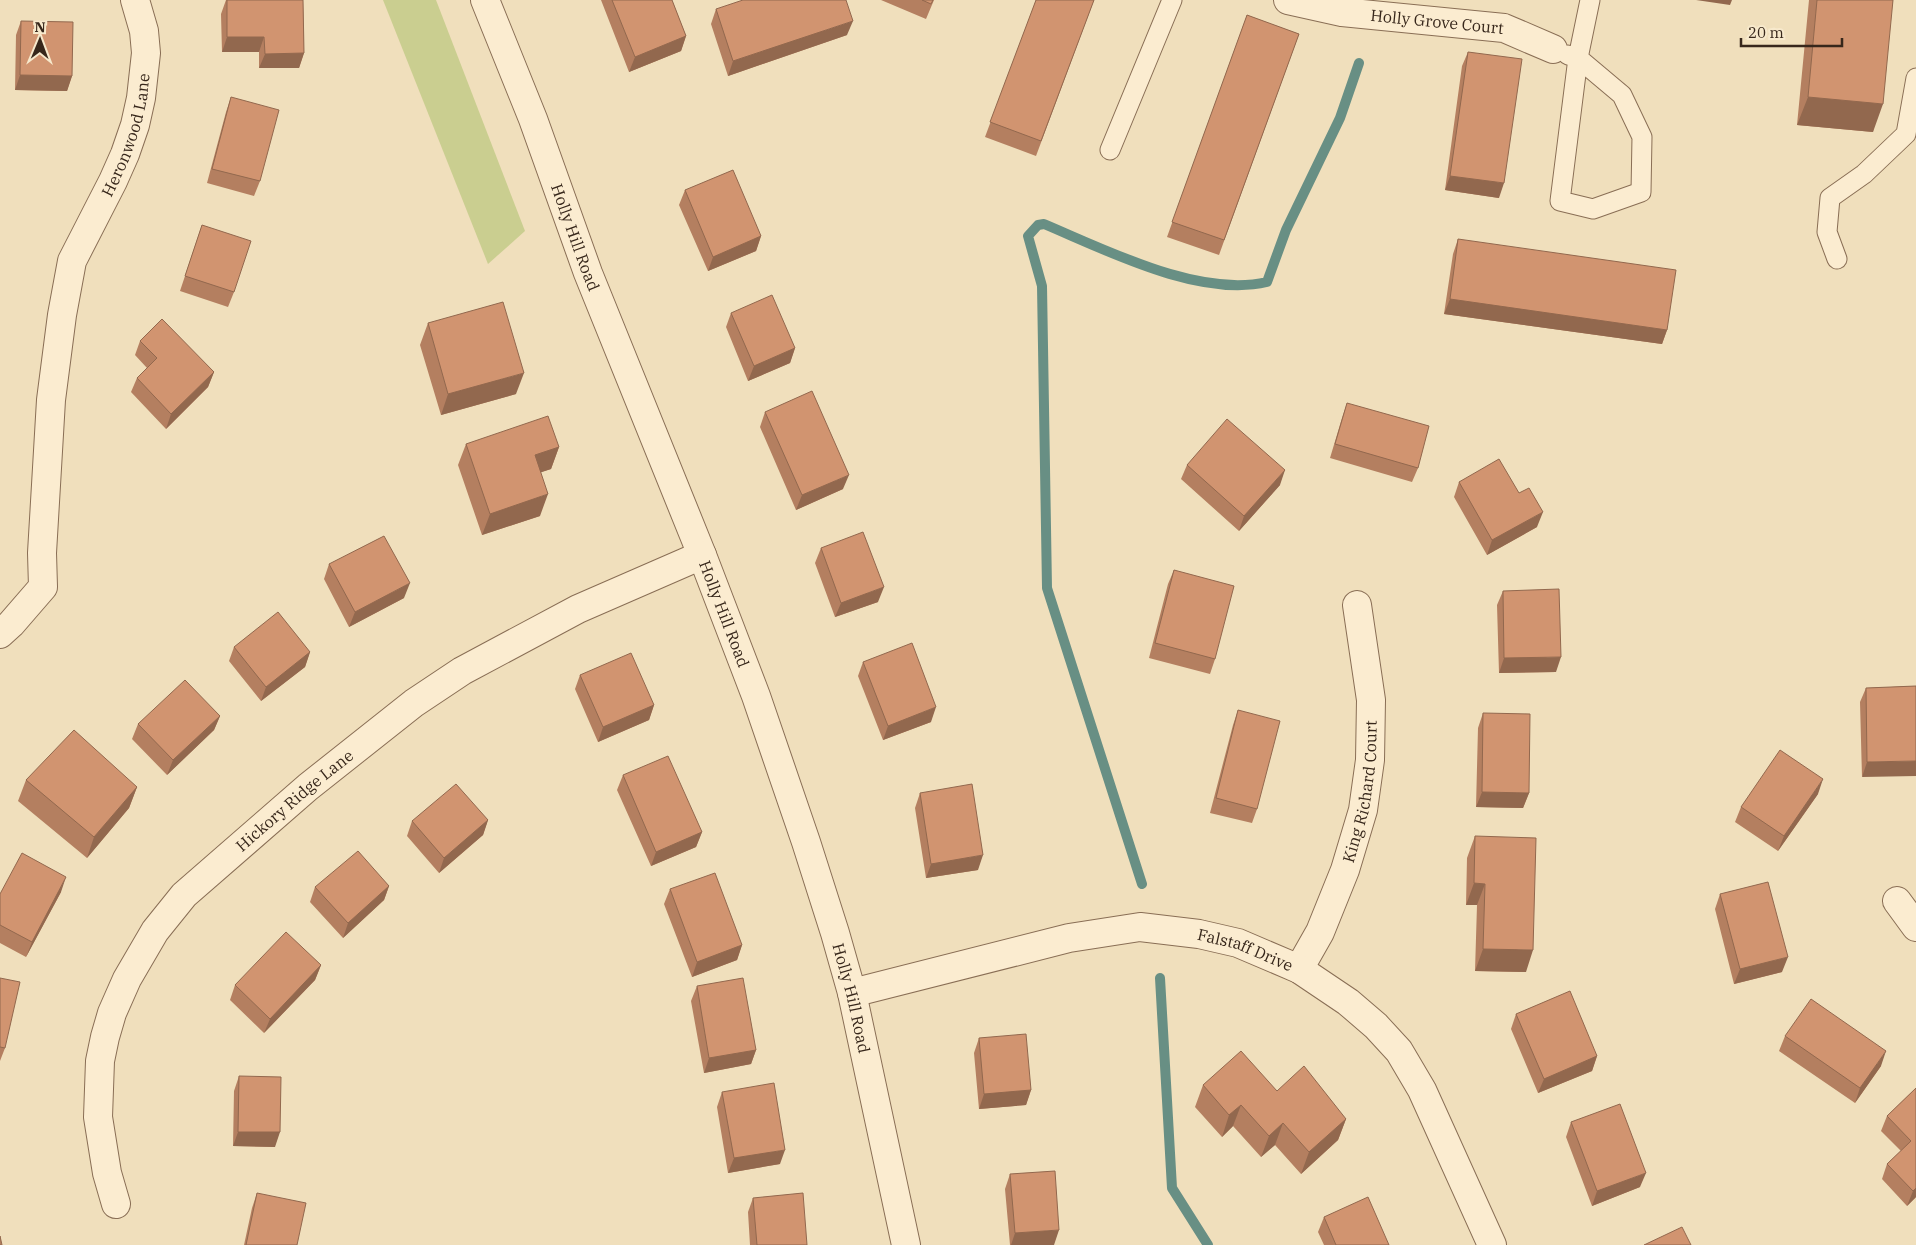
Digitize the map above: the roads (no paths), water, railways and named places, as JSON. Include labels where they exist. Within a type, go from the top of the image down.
[{"type":"street","name":"Heronwood Lane","points":[[0,634],[43,587],[42,553],[51,400],[72,262],[113,181],[125,154],[137,116],[146,53],[144,31],[135,0]]},
{"type":"street","name":"Holly Hill Road","points":[[485,0],[532,119],[588,273],[702,555],[756,696],[806,842],[835,932],[852,993],[906,1245]]},
{"type":"street","name":"Holly Grove Court","points":[[1288,0],[1342,12],[1504,28],[1553,49]]},
{"type":"street","name":"Hickory Ridge Lane","points":[[116,1204],[107,1173],[98,1117],[100,1061],[105,1037],[112,1013],[127,979],[155,931],[184,895],[308,787],[414,703],[462,671],[578,609],[702,555]]},
{"type":"street","name":"King Richard Court","points":[[1299,969],[1320,932],[1345,870],[1363,810],[1370,760],[1370,700],[1357,605]]},
{"type":"street","points":[[1897,901],[1916,927]]},
{"type":"street","name":"Falstaff Drive","points":[[852,993],[1070,938],[1140,927],[1199,934],[1238,944],[1299,969],[1348,1002],[1376,1026],[1398,1052],[1422,1090],[1492,1245]]},
{"type":"lane","points":[[1110,150],[1172,0]]},
{"type":"lane","points":[[1553,49],[1578,58],[1622,95],[1642,137],[1641,192],[1593,209],[1560,201],[1578,58],[1590,0]]},
{"type":"lane","points":[[1837,258],[1828,232],[1830,198],[1864,174],[1906,134],[1916,78]]},
{"type":"waterway","points":[[1142,884],[1047,588],[1042,286],[1028,236],[1038,225],[1044,224],[1124,258],[1183,278],[1240,285],[1267,282],[1286,230],[1340,118],[1359,63]]},
{"type":"waterway","points":[[1160,978],[1172,1188],[1208,1245]]}]
